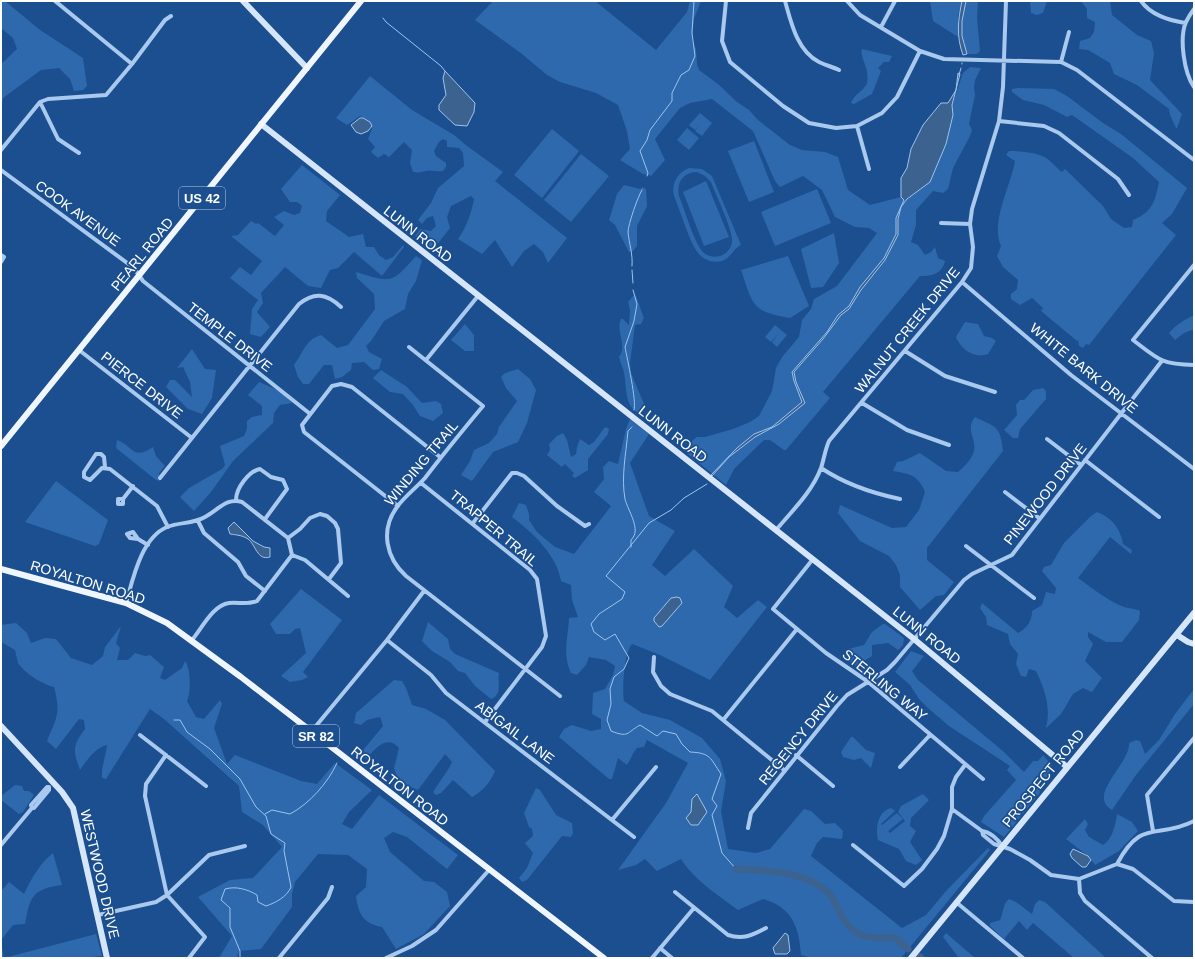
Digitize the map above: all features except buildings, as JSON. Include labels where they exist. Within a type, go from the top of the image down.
[{"type":"main road","name":"PEARL ROAD","points":[[1,446],[361,1]]},
{"type":"main road","name":"ROYALTON ROAD","points":[[1,569],[126,603],[155,615],[192,640],[604,958]]},
{"type":"street","points":[[55,1],[132,64]]},
{"type":"street","points":[[243,1],[306,68]]},
{"type":"street","points":[[726,1],[722,41],[730,62],[783,106],[809,123],[836,128],[858,126],[882,113],[897,97],[920,50]]},
{"type":"street","points":[[785,1],[795,35],[806,50],[817,62],[839,70]]},
{"type":"street","points":[[846,1],[860,15],[881,28],[920,50],[944,59],[1061,62],[1077,70],[1194,160]]},
{"type":"street","points":[[881,28],[895,1]]},
{"type":"street","name":"WALNUT CREEK DRIVE","points":[[776,530],[811,487],[821,468],[823,454],[829,441],[962,282],[971,268],[973,248],[970,224],[972,209],[999,122],[1006,1]]},
{"type":"street","points":[[1141,1],[1146,8],[1155,14],[1185,24]]},
{"type":"street","points":[[1194,9],[1185,24],[1183,43],[1185,64],[1194,87]]},
{"type":"street","points":[[1,150],[40,102],[48,99],[106,95],[132,64],[165,20],[171,16]]},
{"type":"street","points":[[1061,62],[1069,32]]},
{"type":"street","points":[[40,102],[58,139],[79,153]]},
{"type":"street","points":[[999,122],[1044,126],[1059,133],[1118,179],[1129,195]]},
{"type":"street","name":"LUNN ROAD","points":[[261,124],[813,559],[914,640],[1067,767]]},
{"type":"street","points":[[858,126],[869,169]]},
{"type":"street","name":"COOK AVENUE","points":[[1,170],[134,268],[139,276]]},
{"type":"street","points":[[941,223],[970,224]]},
{"type":"street","points":[[1,262],[3,256]]},
{"type":"street","points":[[1194,265],[1133,340],[1161,362],[1175,365],[1194,365]]},
{"type":"street","name":"TEMPLE DRIVE","points":[[139,276],[143,281],[309,413]]},
{"type":"street","name":"WHITE BARK DRIVE","points":[[962,282],[1071,374],[1194,469]]},
{"type":"street","points":[[160,478],[299,304],[309,296],[321,296],[335,301],[341,307]]},
{"type":"street","points":[[426,360],[478,296]]},
{"type":"street","name":"WINDING TRAIL","points":[[409,347],[483,406],[440,457],[421,483],[392,514],[387,545],[390,555],[396,566],[424,591],[560,696]]},
{"type":"street","name":"PIERCE DRIVE","points":[[79,350],[192,438]]},
{"type":"street","points":[[905,351],[945,376],[995,392]]},
{"type":"street","name":"PINEWOOD DRIVE","points":[[914,640],[964,580],[972,574],[1012,555],[1039,518],[1161,362]]},
{"type":"street","points":[[398,506],[304,432],[302,425],[309,413],[332,386],[341,384],[352,387],[440,457]]},
{"type":"street","points":[[862,403],[907,430],[950,445]]},
{"type":"street","points":[[1047,439],[1081,465]]},
{"type":"street","points":[[105,467],[104,457],[101,454],[96,454],[84,472],[84,477],[91,480],[99,470],[105,467],[110,469],[157,506],[168,527]]},
{"type":"street","points":[[1085,460],[1159,517]]},
{"type":"street","points":[[821,468],[840,480],[882,495],[900,499]]},
{"type":"street","points":[[236,500],[237,492],[252,471],[260,469],[271,477],[283,480],[287,489],[285,494],[265,519]]},
{"type":"street","points":[[472,523],[512,473],[517,473],[524,476],[573,519],[585,526],[589,524]]},
{"type":"street","name":"TRAPPER TRAIL","points":[[421,483],[530,570],[537,579],[546,636],[542,647],[485,722]]},
{"type":"street","points":[[123,499],[133,486]]},
{"type":"street","points":[[1005,492],[1039,518]]},
{"type":"street","points":[[126,603],[138,562],[148,545],[159,532],[183,522],[198,521],[225,503],[236,500],[242,502],[288,538],[292,555],[257,601],[250,604],[230,603],[217,608],[192,640]]},
{"type":"street","points":[[288,538],[314,515],[320,514],[331,518],[338,529],[341,563],[329,579]]},
{"type":"street","points":[[198,521],[204,533],[238,562],[246,576],[265,592]]},
{"type":"street","points":[[138,540],[148,545]]},
{"type":"street","points":[[966,546],[1034,598]]},
{"type":"street","points":[[292,555],[305,560],[348,596]]},
{"type":"street","name":"STERLING WAY","points":[[813,559],[773,609],[826,653],[867,681],[965,765],[983,778]]},
{"type":"street","points":[[311,732],[387,640],[424,591]]},
{"type":"street","name":"PROSPECT ROAD","points":[[911,958],[1194,613]]},
{"type":"street","points":[[724,719],[797,629]]},
{"type":"street","points":[[1177,635],[1194,644]]},
{"type":"street","name":"ABIGAIL LANE","points":[[387,640],[431,676],[446,693],[634,837]]},
{"type":"street","name":"REGENCY DRIVE","points":[[748,828],[751,813],[796,755],[847,695],[891,666],[914,640]]},
{"type":"street","points":[[654,657],[653,672],[661,686],[670,694],[712,711],[724,719],[784,770]]},
{"type":"street","name":"WESTWOOD DRIVE","points":[[1,726],[51,784],[69,800],[75,812],[107,958]]},
{"type":"street","points":[[140,735],[206,786]]},
{"type":"street","points":[[900,767],[930,735]]},
{"type":"street","points":[[1153,831],[1147,795],[1194,738]]},
{"type":"street","points":[[166,755],[146,784],[145,796],[167,895],[205,938],[189,958]]},
{"type":"street","points":[[796,755],[833,786]]},
{"type":"street","points":[[853,845],[904,886],[922,869],[937,849],[944,836],[952,808],[952,787],[956,777],[965,765]]},
{"type":"street","points":[[612,820],[656,767]]},
{"type":"street","points":[[1,845],[32,808],[34,808],[50,790],[51,784]]},
{"type":"street","points":[[952,808],[982,831],[987,832],[998,841],[1002,847],[1030,860],[1051,875],[1079,880],[1117,864],[1133,869],[1174,901],[1194,902]]},
{"type":"street","points":[[1117,864],[1123,852],[1140,834],[1186,825],[1194,821]]},
{"type":"street","points":[[98,915],[156,902],[167,895],[209,855],[245,846]]},
{"type":"street","points":[[386,958],[392,957],[412,946],[436,930],[489,870]]},
{"type":"street","points":[[1079,880],[1080,893],[1085,901],[1152,958]]},
{"type":"street","points":[[279,958],[328,898],[332,887]]},
{"type":"street","points":[[674,892],[720,930],[732,936],[748,937],[766,928]]},
{"type":"street","points":[[956,902],[1023,958]]},
{"type":"street","points":[[652,958],[694,908]]},
{"type":"street","points":[[660,948],[672,958]]},
{"type":"shaded area","points":[[1,1],[5,1],[40,30],[83,58],[87,86],[83,90],[74,91],[70,79],[59,68],[41,70],[3,98],[1,108],[1,64],[17,49],[13,38],[1,28]]},
{"type":"shaded area","points":[[493,1],[595,1],[656,50],[687,12],[690,1],[701,1],[694,19],[692,39],[696,49],[699,70],[718,84],[737,102],[749,110],[758,120],[790,145],[802,150],[825,152],[838,157],[848,190],[870,205],[901,197],[905,201],[930,182],[946,144],[953,109],[952,105],[963,73],[970,67],[981,68],[975,80],[975,95],[969,124],[972,130],[953,168],[948,189],[943,193],[933,191],[916,210],[916,225],[911,242],[918,245],[925,255],[931,252],[935,247],[938,258],[945,261],[942,269],[932,275],[920,276],[823,392],[830,398],[786,450],[770,440],[764,440],[734,469],[726,485],[688,454],[689,443],[697,437],[705,437],[733,429],[750,422],[759,416],[772,391],[776,368],[782,357],[799,337],[802,320],[811,309],[814,299],[837,286],[877,233],[869,228],[855,227],[835,217],[822,190],[803,176],[780,187],[775,181],[753,131],[712,99],[690,103],[680,108],[655,139],[665,160],[651,176],[643,174],[620,160],[630,149],[627,131],[618,105],[596,93],[560,82],[547,75],[522,54],[475,20]]},
{"type":"shaded area","points":[[930,1],[962,1],[958,16],[958,37],[933,21]]},
{"type":"shaded area","points":[[962,1],[966,1],[962,21],[962,36],[967,54],[963,55],[959,41],[958,28]]},
{"type":"shaded area","points":[[966,1],[978,1],[977,18],[980,51],[977,54],[967,54],[962,36],[962,21]]},
{"type":"shaded area","points":[[1030,1],[1047,1],[1043,13],[1037,15],[1031,13]]},
{"type":"shaded area","points":[[1081,1],[1110,1],[1112,15],[1137,35],[1151,41],[1154,53],[1150,80],[1182,114],[1177,128],[1170,115],[1169,109],[1137,85],[1114,74],[1110,63],[1088,50],[1079,49],[1080,41],[1090,38],[1094,32],[1095,22],[1087,18],[1087,9]]},
{"type":"shaded area","points":[[862,49],[892,56],[889,62],[884,62],[878,68],[881,71],[872,94],[854,104],[851,103],[852,100],[864,88],[868,78],[861,52]]},
{"type":"shaded area","points":[[445,71],[475,103],[474,112],[467,126],[455,125],[439,110],[439,105],[446,95],[443,78]]},
{"type":"shaded area","points":[[958,73],[960,74],[956,89]]},
{"type":"shaded area","points":[[370,76],[412,110],[454,135],[503,172],[495,181],[567,238],[548,263],[543,252],[534,244],[524,251],[512,267],[495,240],[482,254],[458,239],[470,215],[474,199],[471,196],[451,206],[447,217],[450,228],[439,242],[430,249],[415,236],[420,229],[431,231],[436,226],[433,216],[427,218],[422,224],[418,220],[431,203],[438,188],[464,166],[463,153],[459,148],[447,147],[447,141],[443,139],[439,142],[434,151],[436,156],[446,163],[446,167],[443,171],[413,172],[410,163],[412,150],[404,142],[389,157],[384,154],[378,158],[371,152],[375,147],[368,139],[372,129],[370,122],[360,116],[347,125],[336,118]]},
{"type":"shaded area","points":[[1012,89],[1054,89],[1067,96],[1103,123],[1121,134],[1187,188],[1172,214],[1162,223],[1176,235],[1089,345],[1086,344],[1083,348],[1079,346],[1078,340],[1077,341],[1041,311],[1043,308],[1032,298],[1020,305],[1011,299],[1011,294],[1017,289],[1018,280],[1003,267],[997,256],[1001,246],[998,237],[998,226],[1002,204],[1015,161],[1006,155],[1009,151],[1034,154],[1048,159],[1062,172],[1065,169],[1103,206],[1111,219],[1124,228],[1132,227],[1133,220],[1145,214],[1149,210],[1154,201],[1159,182],[1133,158],[1072,115],[1067,117],[1044,105],[1023,100],[1012,92]]},
{"type":"shaded area","points":[[956,90],[952,105],[953,115],[946,144],[930,182],[907,199],[901,207],[898,219],[898,235],[885,260],[861,290],[849,309],[841,315],[823,339],[794,372],[796,382],[805,403],[779,424],[755,437],[729,457],[712,476],[711,475],[737,448],[754,434],[772,427],[802,402],[792,372],[827,332],[838,315],[849,306],[860,287],[884,258],[896,234],[896,218],[904,200],[901,197],[901,178],[907,168],[911,149],[923,125],[941,103],[948,103]]},
{"type":"shaded area","points":[[700,113],[712,123],[702,136],[695,131],[699,125],[695,130],[689,125]]},
{"type":"shaded area","points":[[360,118],[370,122],[372,126],[368,131],[361,134],[356,132],[351,125]]},
{"type":"shaded area","points":[[687,128],[699,138],[689,150],[677,140]]},
{"type":"shaded area","points":[[552,129],[579,151],[542,198],[514,175]]},
{"type":"shaded area","points":[[754,141],[774,192],[749,202],[728,151]]},
{"type":"shaded area","points":[[581,154],[609,176],[571,222],[544,200]]},
{"type":"shaded area","points":[[302,165],[340,195],[327,211],[326,221],[349,237],[363,234],[366,247],[374,247],[379,255],[386,260],[393,257],[403,245],[404,247],[382,276],[354,252],[338,268],[330,270],[321,288],[308,286],[285,267],[261,293],[263,303],[257,312],[270,327],[261,337],[250,334],[252,309],[258,300],[230,278],[240,267],[251,275],[262,261],[231,236],[238,235],[251,221],[256,224],[258,223],[275,236],[284,225],[274,217],[284,211],[294,215],[300,213],[302,206],[297,202],[290,202],[281,189]]},
{"type":"shaded area","points":[[689,168],[702,169],[712,176],[741,245],[725,260],[716,262],[710,261],[701,256],[689,235],[673,192],[676,179]],"holes":[[[692,172],[697,172],[705,176],[711,182],[720,203],[732,240],[729,250],[725,254],[715,257],[705,254],[701,250],[689,223],[678,191],[684,176]]]},
{"type":"shaded area","points":[[706,181],[729,237],[704,246],[683,192]]},
{"type":"shaded area","points":[[624,185],[640,189],[642,187],[646,189],[647,206],[637,226],[637,246],[633,251],[629,252],[615,225],[609,220],[617,194]]},
{"type":"shaded area","points":[[817,189],[831,223],[775,246],[761,212]]},
{"type":"shaded area","points":[[834,233],[839,263],[823,287],[811,288],[801,249]]},
{"type":"shaded area","points":[[416,256],[422,260],[416,281],[408,294],[405,309],[384,321],[366,346],[369,352],[382,359],[379,369],[373,370],[364,362],[352,363],[351,370],[342,377],[335,379],[332,365],[324,365],[309,384],[303,384],[298,377],[294,365],[311,340],[321,335],[337,348],[348,345],[375,309],[374,294],[357,278],[356,272],[377,278],[390,279],[401,272]]},
{"type":"shaded area","points":[[788,256],[809,306],[790,318],[768,313],[755,304],[751,299],[741,270]]},
{"type":"shaded area","points":[[634,295],[636,296],[644,318],[641,324],[635,325],[630,363],[631,373],[644,404],[644,410],[639,413],[634,410],[628,401],[624,371],[619,357],[622,348],[619,328],[621,319],[629,325],[630,310],[628,302]]},
{"type":"shaded area","points":[[1194,315],[1194,332],[1192,330],[1184,333],[1175,340],[1169,333],[1180,323]]},
{"type":"shaded area","points":[[965,322],[978,324],[984,336],[992,338],[996,341],[988,354],[973,354],[961,346],[958,342],[956,337]]},
{"type":"shaded area","points":[[465,324],[474,335],[474,351],[465,351],[451,340]]},
{"type":"shaded area","points":[[775,325],[787,335],[777,347],[772,342],[779,333],[771,342],[765,337]]},
{"type":"shaded area","points":[[192,349],[205,369],[216,370],[212,398],[202,414],[188,409],[166,387],[170,380],[175,380],[192,397],[190,382],[183,367],[177,368]]},
{"type":"shaded area","points":[[518,369],[530,379],[536,390],[527,423],[518,442],[493,452],[472,481],[461,475],[470,461],[474,450],[489,443],[497,434],[499,427],[517,401],[506,388],[501,377],[505,373]]},
{"type":"shaded area","points":[[381,370],[407,387],[422,403],[436,401],[441,404],[443,413],[433,421],[420,416],[403,394],[390,392],[373,378]]},
{"type":"shaded area","points":[[259,382],[282,392],[292,403],[280,405],[274,413],[273,423],[233,461],[211,492],[194,511],[180,497],[189,488],[222,469],[225,465],[220,446],[244,436],[247,429],[247,421],[252,417],[262,415],[262,406],[248,395]]},
{"type":"shaded area","points":[[1043,388],[1046,391],[1046,399],[1020,429],[1018,438],[1013,438],[1004,430],[1017,415],[1016,405],[1020,400],[1024,400],[1033,390]]},
{"type":"shaded area","points":[[975,417],[996,428],[999,432],[1003,451],[927,548],[927,560],[954,582],[944,595],[936,596],[920,610],[900,587],[900,575],[896,565],[889,556],[860,541],[838,513],[840,505],[892,528],[906,527],[919,510],[925,492],[913,476],[893,471],[897,462],[903,461],[920,453],[946,471],[958,472],[968,462],[973,454],[974,441],[971,424]]},
{"type":"shaded area","points":[[630,419],[649,434],[630,463],[649,516],[675,531],[652,565],[665,576],[694,549],[733,586],[724,607],[737,618],[758,600],[767,607],[710,680],[660,655],[632,644],[625,663],[623,688],[624,701],[642,713],[670,720],[702,738],[720,759],[726,781],[721,811],[728,849],[756,853],[770,849],[804,809],[811,811],[825,824],[835,823],[843,831],[842,839],[823,837],[817,843],[811,856],[902,928],[926,915],[946,891],[988,848],[990,850],[901,958],[811,958],[801,955],[796,927],[781,907],[763,899],[738,910],[700,881],[681,859],[657,871],[645,859],[636,865],[618,870],[666,803],[688,763],[647,740],[644,747],[637,748],[627,765],[618,758],[612,779],[609,779],[559,737],[564,729],[572,725],[591,731],[601,729],[601,719],[592,714],[593,693],[605,689],[613,675],[615,666],[606,660],[589,657],[586,665],[577,675],[571,673],[568,666],[566,653],[569,618],[578,617],[572,600],[571,585],[561,581],[559,571],[549,553],[528,530],[512,517],[519,503],[526,505],[529,520],[537,532],[555,547],[574,554],[611,506],[594,492],[604,479],[603,467],[609,461],[618,464],[626,429]]},
{"type":"shaded area","points":[[605,427],[609,429],[608,434],[588,459],[588,470],[575,478],[572,476],[574,473],[565,464],[562,467],[547,455],[550,450],[549,444],[557,436],[563,433],[567,440],[571,457],[576,454],[580,439],[589,445],[594,442]]},
{"type":"shaded area","points":[[117,440],[137,453],[141,453],[153,447],[156,456],[165,466],[159,473],[160,481],[156,480],[116,448]]},
{"type":"shaded area","points":[[56,481],[108,520],[99,544],[95,546],[25,522]]},
{"type":"shaded area","points":[[1097,512],[1111,520],[1120,533],[1123,544],[1132,550],[1131,554],[1110,537],[1078,578],[1112,601],[1124,607],[1140,611],[1139,620],[1122,642],[1106,642],[1088,632],[1088,637],[1093,644],[1085,661],[1102,678],[1092,692],[1083,688],[1073,694],[1061,714],[1046,728],[1048,713],[1046,699],[1036,671],[1029,669],[1026,677],[1021,676],[1016,664],[1018,654],[1010,644],[1008,634],[987,625],[986,617],[980,608],[982,603],[1018,633],[1024,629],[1030,621],[1032,611],[1042,605],[1046,592],[1055,594],[1056,588],[1042,571],[1044,567],[1051,565],[1064,543]]},
{"type":"shaded area","points":[[234,522],[253,541],[264,547],[270,548],[270,557],[266,558],[259,555],[248,539],[239,535],[230,534],[228,528]]},
{"type":"shaded area","points":[[301,589],[342,620],[303,672],[308,677],[302,680],[290,682],[281,676],[306,653],[300,628],[295,629],[290,634],[276,634],[270,624]]},
{"type":"shaded area","points":[[671,598],[680,598],[682,603],[662,626],[659,627],[654,621],[654,618]]},
{"type":"shaded area","points":[[428,622],[448,639],[450,649],[455,654],[499,673],[499,688],[495,697],[491,699],[475,686],[465,673],[458,671],[450,662],[432,651],[422,641]]},
{"type":"shaded area","points":[[16,623],[27,633],[31,643],[45,638],[56,639],[71,658],[92,665],[103,656],[105,647],[121,626],[116,643],[120,648],[117,660],[128,660],[135,653],[145,656],[150,655],[164,667],[160,678],[165,680],[182,668],[185,661],[190,681],[187,701],[196,717],[204,719],[220,700],[222,704],[214,728],[227,764],[235,755],[301,781],[317,784],[335,763],[372,790],[349,812],[342,824],[352,829],[379,795],[458,855],[447,869],[407,837],[393,832],[384,838],[390,852],[424,881],[434,882],[447,892],[450,906],[424,934],[396,949],[382,927],[366,921],[358,908],[356,896],[366,887],[367,869],[348,855],[318,854],[295,882],[292,894],[292,907],[261,949],[239,951],[237,958],[219,958],[232,936],[198,897],[230,880],[253,878],[282,847],[263,825],[242,812],[239,786],[164,719],[150,709],[106,779],[102,778],[102,774],[107,745],[95,751],[80,770],[75,749],[78,740],[85,729],[84,720],[79,719],[56,749],[47,741],[57,715],[57,703],[54,687],[40,681],[25,671],[18,663],[15,650],[1,642],[1,625]]},
{"type":"shaded area","points":[[883,624],[904,638],[903,645],[898,650],[888,643],[872,645],[872,656],[856,666],[848,661],[844,654],[848,649],[864,645],[872,632]]},
{"type":"shaded area","points":[[911,651],[924,656],[912,671],[918,680],[1004,752],[1024,772],[1033,761],[1038,761],[1043,755],[1052,766],[1039,794],[1004,837],[981,822],[984,816],[1016,780],[1007,770],[1010,766],[949,726],[919,699],[910,685],[895,672]]},
{"type":"shaded area","points":[[394,680],[402,681],[412,705],[426,709],[445,720],[495,771],[491,779],[480,792],[472,797],[453,780],[441,793],[436,795],[433,792],[452,762],[445,754],[418,790],[399,782],[394,768],[399,748],[394,744],[390,742],[381,744],[367,759],[362,756],[364,749],[383,726],[380,717],[367,720],[361,725],[354,723],[356,713]]},
{"type":"shaded area","points":[[1194,689],[1194,704],[1136,775],[1112,810],[1105,804],[1104,796],[1106,787],[1124,760],[1128,751],[1129,743],[1136,740],[1140,741],[1145,754],[1159,740],[1175,714]]},
{"type":"shaded area","points":[[851,737],[853,737],[866,750],[875,753],[871,768],[861,758],[854,760],[843,757],[841,752]]},
{"type":"shaded area","points":[[15,785],[22,786],[24,791],[29,791],[34,795],[23,812],[19,814],[1,800],[1,796]]},
{"type":"shaded area","points":[[536,788],[540,790],[556,815],[572,823],[573,833],[571,837],[562,836],[527,880],[522,882],[519,878],[527,868],[533,853],[525,843],[533,836],[532,829],[529,827],[524,813]]},
{"type":"shaded area","points":[[697,794],[707,812],[698,825],[691,825],[686,818],[691,812],[692,799]]},
{"type":"shaded area","points":[[923,794],[929,800],[911,818],[910,826],[916,831],[910,842],[922,860],[916,865],[906,861],[899,849],[878,840],[877,825],[880,816],[891,808],[895,811],[881,824],[882,825],[897,813],[903,819],[888,831],[890,833],[905,821],[898,812],[901,806]]},
{"type":"shaded area","points":[[1117,814],[1132,822],[1138,831],[1119,851],[1095,865],[1088,856],[1066,839],[1085,819],[1088,824],[1085,830],[1089,837],[1103,845],[1111,835]]},
{"type":"shaded area","points":[[1073,849],[1088,856],[1091,860],[1086,867],[1082,867],[1072,858],[1070,854]]},
{"type":"shaded area","points":[[53,853],[62,885],[38,892],[31,901],[25,924],[13,925],[1,940],[1,891],[9,882],[24,894],[36,872]]},
{"type":"shaded area","points":[[1009,899],[1016,902],[1032,914],[1035,904],[1039,900],[1045,902],[1106,958],[1074,958],[1033,923],[1027,930],[1019,921],[1004,939],[990,926],[990,923],[1000,920],[1004,906]]},
{"type":"shaded area","points":[[785,933],[788,935],[790,951],[787,954],[775,954],[773,948]]},
{"type":"shaded area","points":[[946,933],[975,958],[959,958],[943,937]]},
{"type":"shaded area","points":[[96,934],[102,956],[80,958],[4,958]]},
{"type":"shaded area","points":[[1,942],[4,958],[1,958]]},
{"type":"waterway","points":[[647,176],[648,173],[640,151],[647,140],[650,130],[672,101],[672,93],[681,75],[689,70],[695,56],[692,33],[694,1]]},
{"type":"waterway","points":[[383,18],[441,66],[445,71]]},
{"type":"waterway","points":[[959,75],[961,68]]},
{"type":"waterway","points":[[632,266],[628,228],[642,190]]},
{"type":"waterway","points":[[632,270],[633,283]]},
{"type":"waterway","points":[[633,290],[637,304],[634,321],[625,347],[633,389],[635,405],[634,410]]},
{"type":"waterway","points":[[631,547],[631,540],[634,536],[635,526],[625,499],[624,465],[628,431],[632,427]]},
{"type":"waterway","points":[[707,484],[684,498],[671,510],[649,523],[606,576],[625,592],[622,599],[599,614],[591,624],[594,632],[605,640],[615,634],[629,658],[624,669],[614,677],[610,689],[611,704],[607,720],[611,731],[627,734],[640,725],[657,736],[663,731],[676,734],[682,744],[690,752],[706,755],[712,760],[721,774],[712,799],[717,806],[712,815],[722,853],[736,869]]},
{"type":"waterway","points":[[174,720],[180,720],[187,732],[210,749],[240,779],[256,807],[266,816],[271,834],[285,843],[284,851],[291,887],[284,897],[266,906],[258,902],[257,895],[249,891],[237,888],[225,889],[221,900],[230,908],[230,927],[240,951],[240,958]]},
{"type":"waterway","points":[[265,814],[272,810],[290,814],[297,810],[311,799],[329,778],[337,763]]},
{"type":"waterway","points":[[736,869],[785,873],[819,885],[829,893],[847,924],[858,934],[870,937],[895,938],[908,949]]}]
